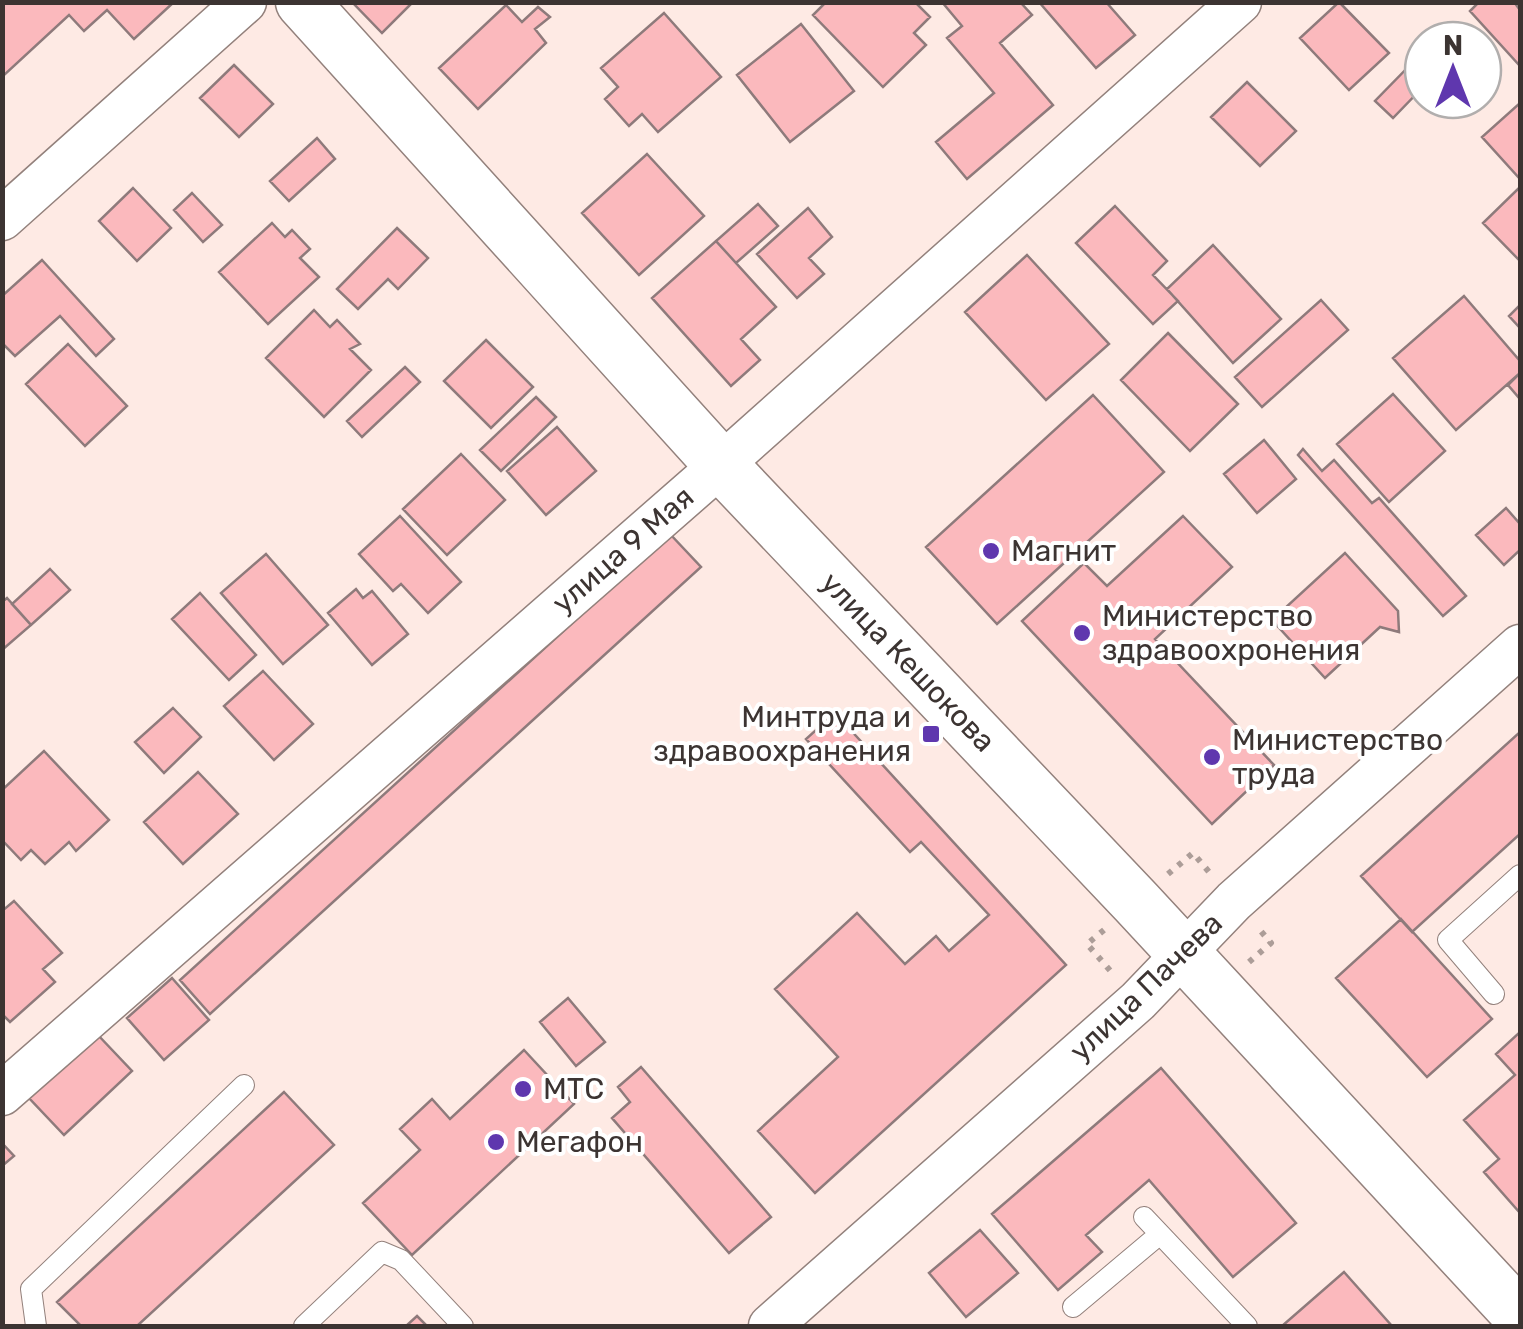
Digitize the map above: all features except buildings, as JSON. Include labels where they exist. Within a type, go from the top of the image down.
[{"type":"street","points":[[2,219],[245,2]]},
{"type":"street","name":"улица Кешокова","points":[[302,2],[721,465],[1520,1316]]},
{"type":"street","name":"улица 9 Мая","points":[[2,1094],[721,465],[1240,2]]},
{"type":"street","name":"улица Пачева","points":[[770,1326],[1138,1001],[1234,901],[1520,646]]},
{"type":"lane","points":[[1494,994],[1448,940],[1520,875]]},
{"type":"lane","points":[[36,1326],[30,1290],[244,1085]]},
{"type":"lane","points":[[1144,1217],[1247,1326]]},
{"type":"lane","points":[[1073,1307],[1160,1234]]},
{"type":"lane","points":[[304,1326],[382,1252],[401,1260],[462,1326]]},
{"type":"path","points":[[1166,877],[1193,853],[1216,880]]},
{"type":"path","points":[[1115,976],[1087,944],[1116,919]]},
{"type":"path","points":[[1248,963],[1271,943],[1252,922]]},
{"type":"place","name":"Магнит","points":[[991,551]]},
{"type":"place","name":"Министерство здравоохронения","points":[[1082,633]]},
{"type":"place","name":"Минтруда и здравоохранения","points":[[931,734]]},
{"type":"place","name":"Министерство труда","points":[[1212,757]]},
{"type":"place","name":"МТС","points":[[523,1089]]},
{"type":"place","name":"Мегафон","points":[[496,1142]]}]
